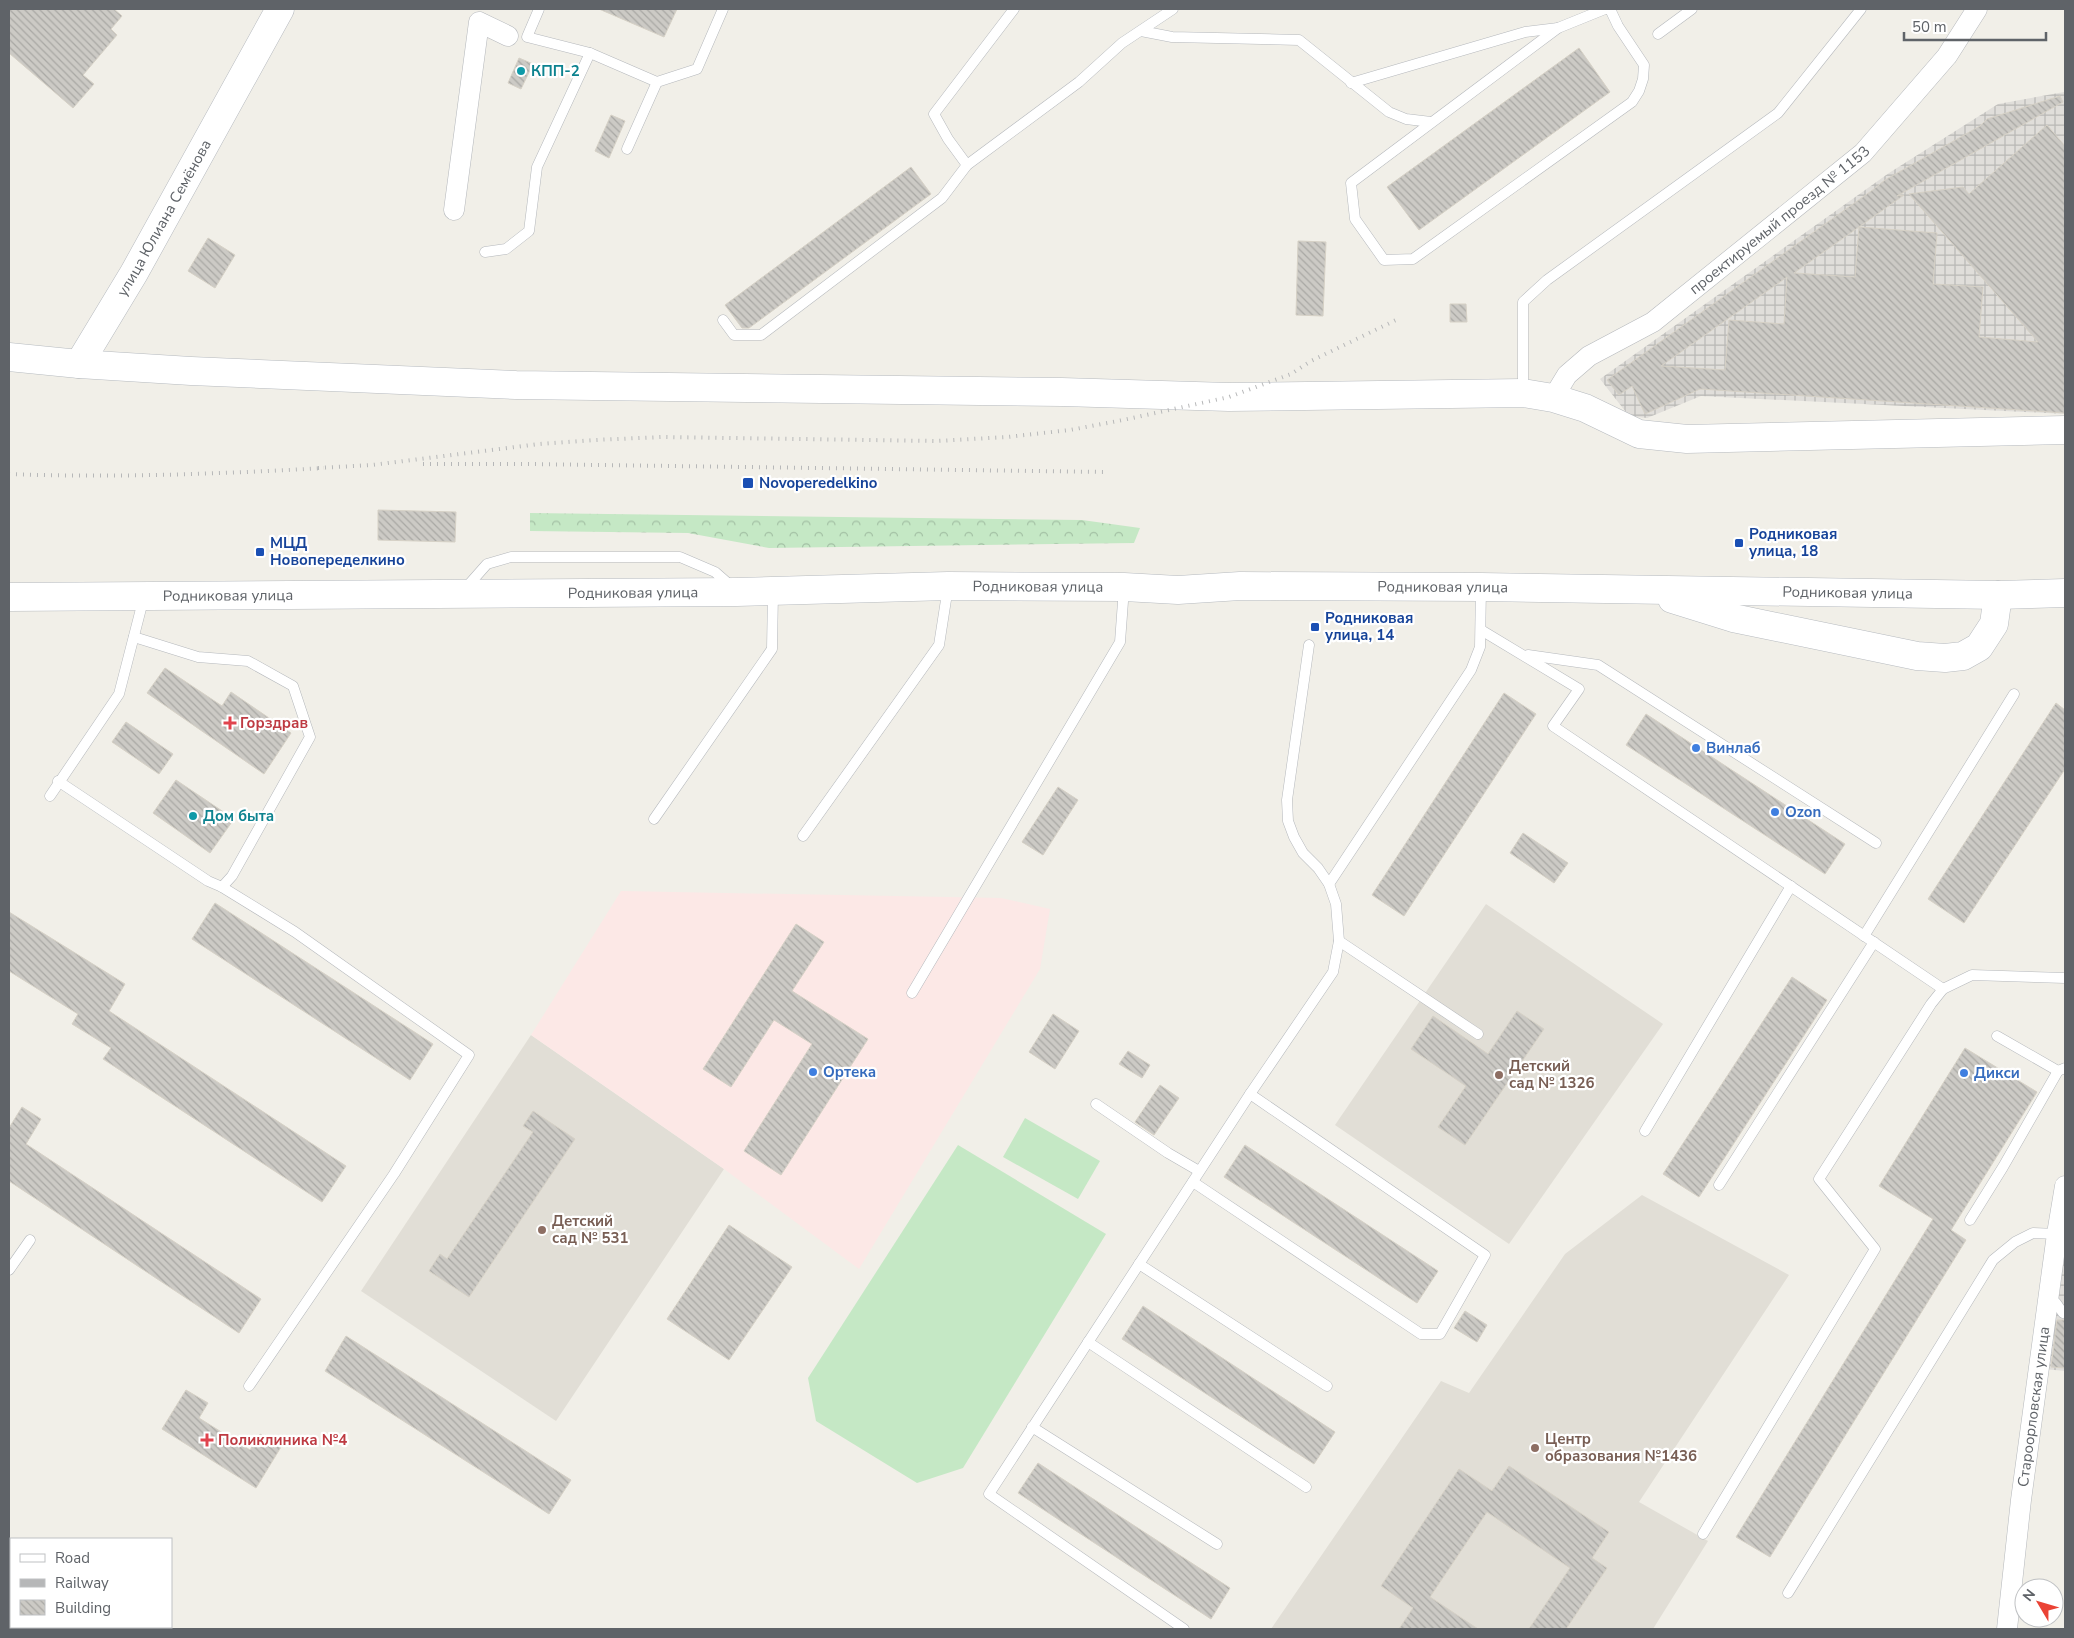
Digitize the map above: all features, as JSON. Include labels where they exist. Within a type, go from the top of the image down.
[{"type":"main road","name":"улица Юлиана Семёнова","points":[[79,364],[134,273],[274,11]]},
{"type":"main road","points":[[13,355],[79,364],[516,385],[1062,392],[1229,397],[1523,393],[1553,398],[1584,408],[1639,434],[1687,439],[2065,430]]},
{"type":"main road","name":"Родниковая улица","points":[[9,597],[773,592],[948,586],[1124,587],[1178,590],[1240,586],[1481,587],[1998,595],[2065,593]]},
{"type":"main road","points":[[1642,589],[1733,618],[1918,656],[1945,658],[1963,656],[1979,646],[1994,624],[1998,595]]},
{"type":"street","name":"проектируемый проезд № 1153","points":[[1553,398],[1566,375],[1589,356],[1653,322],[1863,154],[1947,56],[1977,9]]},
{"type":"street","points":[[454,210],[478,15],[518,36]]},
{"type":"street","name":"Староорловская улица","points":[[2007,1629],[2021,1500],[2065,1186]]},
{"type":"lane","points":[[539,9],[518,36],[590,53],[657,82],[697,69],[723,9]]},
{"type":"lane","points":[[968,165],[948,139],[934,114],[1014,9]]},
{"type":"lane","points":[[723,320],[734,335],[761,335],[942,198],[968,165],[1079,82],[1122,43],[1173,9]]},
{"type":"lane","points":[[1605,9],[1558,28],[1351,183],[1355,219],[1384,260],[1413,259],[1632,102],[1639,91],[1643,79],[1644,65],[1618,26],[1610,9]]},
{"type":"lane","points":[[1658,34],[1692,9]]},
{"type":"lane","points":[[1523,393],[1523,302],[1547,280],[1778,114],[1861,9]]},
{"type":"lane","points":[[1351,82],[1525,32],[1558,28]]},
{"type":"lane","points":[[1141,31],[1172,36],[1298,40],[1388,112],[1406,119],[1431,122]]},
{"type":"lane","points":[[485,252],[506,249],[528,231],[538,167],[590,53]]},
{"type":"lane","points":[[628,149],[657,82]]},
{"type":"lane","points":[[459,595],[487,564],[511,558],[680,557],[715,572],[737,592]]},
{"type":"lane","points":[[803,836],[939,645],[948,586]]},
{"type":"lane","points":[[912,993],[1120,642],[1124,587]]},
{"type":"lane","points":[[1329,884],[1471,670],[1480,647],[1481,587]]},
{"type":"lane","points":[[654,818],[772,649],[773,592]]},
{"type":"lane","points":[[50,796],[58,781],[119,694],[144,596]]},
{"type":"lane","points":[[1481,630],[1579,689],[1553,726],[1943,989]]},
{"type":"lane","points":[[134,638],[198,657],[248,661],[293,686],[310,737],[232,876],[222,887]]},
{"type":"lane","points":[[1184,1629],[989,1494],[1250,1094],[1334,972],[1339,942],[1336,904],[1329,884],[1318,868],[1303,853],[1288,821],[1287,800],[1309,645]]},
{"type":"lane","points":[[1522,654],[1598,665],[1876,843]]},
{"type":"lane","points":[[1864,936],[2014,694]]},
{"type":"lane","points":[[58,781],[208,881],[222,887],[295,932],[469,1055],[394,1174],[249,1386]]},
{"type":"lane","points":[[1645,1131],[1791,886]]},
{"type":"lane","points":[[1339,942],[1478,1034]]},
{"type":"lane","points":[[1719,1185],[1874,942]]},
{"type":"lane","points":[[1703,1534],[1875,1249],[1819,1179],[1931,1004],[1943,989],[1972,975],[2065,978]]},
{"type":"lane","points":[[1970,1220],[2062,1070],[1997,1036]]},
{"type":"lane","points":[[1193,1182],[1421,1334],[1440,1334],[1485,1255],[1250,1094]]},
{"type":"lane","points":[[1096,1104],[1168,1153],[1200,1171]]},
{"type":"lane","points":[[1788,1594],[1993,1260],[2015,1242],[2033,1233],[2057,1234]]},
{"type":"lane","points":[[9,1270],[30,1240]]},
{"type":"lane","points":[[1138,1264],[1327,1386]]},
{"type":"lane","points":[[2049,1297],[2056,1303],[2062,1313]]},
{"type":"lane","points":[[1088,1342],[1306,1487]]},
{"type":"lane","points":[[1032,1427],[1217,1544]]},
{"type":"shaded area","points":[[2064,92],[2065,414],[1701,396],[1647,418],[1629,416],[1600,379],[1889,173],[1998,104]]},
{"type":"shaded area","points":[[621,891],[1001,898],[1050,909],[1040,969],[859,1269],[724,1169],[531,1035]]},
{"type":"shaded area","name":"Детский сад № 1326","points":[[1486,904],[1663,1024],[1509,1244],[1335,1125]]},
{"type":"shaded area","name":"Детский сад № 531","points":[[531,1035],[724,1169],[556,1421],[361,1291]]},
{"type":"shaded area","name":"Центр образования №1436","points":[[1642,1195],[1789,1275],[1639,1502],[1708,1541],[1653,1629],[1271,1629],[1441,1381],[1469,1393],[1565,1254]]},
{"type":"shaded area","points":[[2065,1231],[2065,1371],[2044,1369]]},
{"type":"green space","points":[[530,513],[1082,520],[1140,528],[1134,543],[769,548],[688,533],[530,531]]},
{"type":"green space","points":[[1025,1118],[1100,1161],[1078,1199],[1003,1157]]},
{"type":"green space","points":[[958,1145],[1106,1234],[963,1468],[917,1483],[816,1421],[808,1378]]},
{"type":"building","points":[[9,9],[114,9],[122,16],[111,29],[117,35],[83,75],[94,84],[73,108],[9,53]]},
{"type":"building","points":[[599,9],[677,9],[664,37]]},
{"type":"building","points":[[1579,48],[1610,92],[1419,230],[1387,187]]},
{"type":"building","name":"КПП-2","points":[[519,58],[533,64],[521,89],[508,83]]},
{"type":"building","points":[[2060,96],[2063,102],[1897,196],[1904,195],[1794,273],[1855,277],[1859,227],[1937,233],[1933,284],[1983,287],[1979,337],[2038,342],[1909,194],[1963,187],[1969,194],[2047,125],[2065,146],[2065,413],[1700,389],[1645,414],[1632,386],[1619,395],[1607,380],[1885,180],[1980,126],[1987,119]],"holes":[[[1787,277],[1784,324],[1729,320],[1725,370],[1661,366]]]},
{"type":"building","points":[[611,115],[625,121],[609,158],[595,151]]},
{"type":"building","points":[[911,167],[931,194],[749,328],[742,328],[725,305]]},
{"type":"building","points":[[208,238],[235,255],[215,288],[188,271]]},
{"type":"building","points":[[1298,241],[1326,242],[1323,316],[1296,315]]},
{"type":"building","points":[[1450,304],[1466,304],[1467,322],[1450,322]]},
{"type":"building","points":[[378,510],[456,512],[455,542],[378,540]]},
{"type":"building","points":[[165,668],[222,706],[231,692],[291,733],[264,774],[147,693]]},
{"type":"building","points":[[1504,693],[1536,714],[1404,916],[1372,895]]},
{"type":"building","points":[[2056,703],[2065,710],[2065,769],[1964,923],[1928,899]]},
{"type":"building","points":[[1646,714],[1845,844],[1825,874],[1626,745]]},
{"type":"building","points":[[126,722],[173,754],[159,774],[112,742]]},
{"type":"building","name":"Дом быта","points":[[176,780],[234,819],[210,853],[153,813]]},
{"type":"building","points":[[1058,787],[1078,800],[1043,855],[1022,842]]},
{"type":"building","points":[[1523,833],[1568,863],[1554,883],[1510,853]]},
{"type":"building","points":[[215,903],[433,1044],[410,1080],[192,939]]},
{"type":"building","points":[[9,912],[125,984],[109,1011],[346,1166],[322,1202],[103,1059],[111,1048],[72,1024],[78,1014],[9,971]]},
{"type":"building","points":[[796,924],[824,942],[792,991],[868,1039],[781,1175],[744,1151],[812,1044],[774,1020],[731,1087],[703,1069]]},
{"type":"building","points":[[1792,977],[1827,1000],[1699,1197],[1663,1174]]},
{"type":"building","points":[[1517,1011],[1544,1029],[1465,1145],[1438,1127],[1466,1086],[1411,1049],[1433,1016],[1488,1054]]},
{"type":"building","points":[[1053,1014],[1079,1031],[1055,1069],[1029,1052]]},
{"type":"building","points":[[1965,1048],[2037,1092],[1951,1230],[1966,1240],[1770,1557],[1736,1537],[1933,1219],[1879,1186]]},
{"type":"building","points":[[1128,1051],[1150,1065],[1142,1078],[1119,1064]]},
{"type":"building","points":[[1160,1085],[1179,1098],[1154,1135],[1135,1122]]},
{"type":"building","points":[[22,1107],[41,1119],[26,1144],[261,1299],[239,1333],[9,1181],[9,1128]]},
{"type":"building","points":[[533,1111],[575,1139],[469,1297],[429,1271],[440,1254],[447,1259],[533,1132],[523,1126]]},
{"type":"building","points":[[1245,1145],[1438,1271],[1417,1303],[1224,1177]]},
{"type":"building","points":[[729,1225],[792,1267],[729,1360],[667,1319]]},
{"type":"building","points":[[1143,1306],[1335,1432],[1314,1464],[1122,1339]]},
{"type":"building","points":[[1465,1311],[1487,1325],[1477,1342],[1454,1328]]},
{"type":"building","points":[[2057,1320],[2065,1320],[2065,1368],[2051,1367]]},
{"type":"building","points":[[346,1336],[571,1480],[549,1514],[325,1371]]},
{"type":"building","name":"Поликлиника №4","points":[[186,1390],[208,1403],[199,1418],[250,1450],[260,1434],[281,1447],[256,1488],[162,1429]]},
{"type":"building","points":[[1038,1463],[1230,1588],[1211,1619],[1018,1493]]},
{"type":"building","points":[[1509,1466],[1609,1532],[1592,1558],[1607,1568],[1566,1629],[1529,1629],[1570,1568],[1487,1512],[1430,1597],[1478,1629],[1399,1629],[1413,1608],[1381,1586],[1459,1469],[1492,1491]]},
{"type":"railway","points":[[318,468],[372,465],[539,444],[595,440],[662,437],[937,441],[1007,437],[1070,430],[1229,397],[1291,374],[1311,361],[1396,320]]},
{"type":"railway","points":[[423,464],[1107,472]]},
{"type":"railway","points":[[9,474],[166,475],[324,468]]},
{"type":"place","name":"КПП-2","points":[[521,71]]},
{"type":"place","name":"Novoperedelkino","points":[[748,483]]},
{"type":"place","name":"Родниковая улица, 18","points":[[1739,543]]},
{"type":"place","name":"МЦД Новопеределкино","points":[[260,552]]},
{"type":"place","name":"Родниковая улица, 14","points":[[1315,627]]},
{"type":"place","name":"Горздрав","points":[[230,723]]},
{"type":"place","name":"Винлаб","points":[[1696,748]]},
{"type":"place","name":"Ozon","points":[[1775,812]]},
{"type":"place","name":"Дом быта","points":[[193,816]]},
{"type":"place","name":"Ортека","points":[[813,1072]]},
{"type":"place","name":"Дикси","points":[[1964,1073]]},
{"type":"place","name":"Детский сад № 1326","points":[[1499,1075]]},
{"type":"place","name":"Детский сад № 531","points":[[542,1230]]},
{"type":"place","name":"Поликлиника №4","points":[[207,1440]]},
{"type":"place","name":"Центр образования №1436","points":[[1535,1448]]}]
